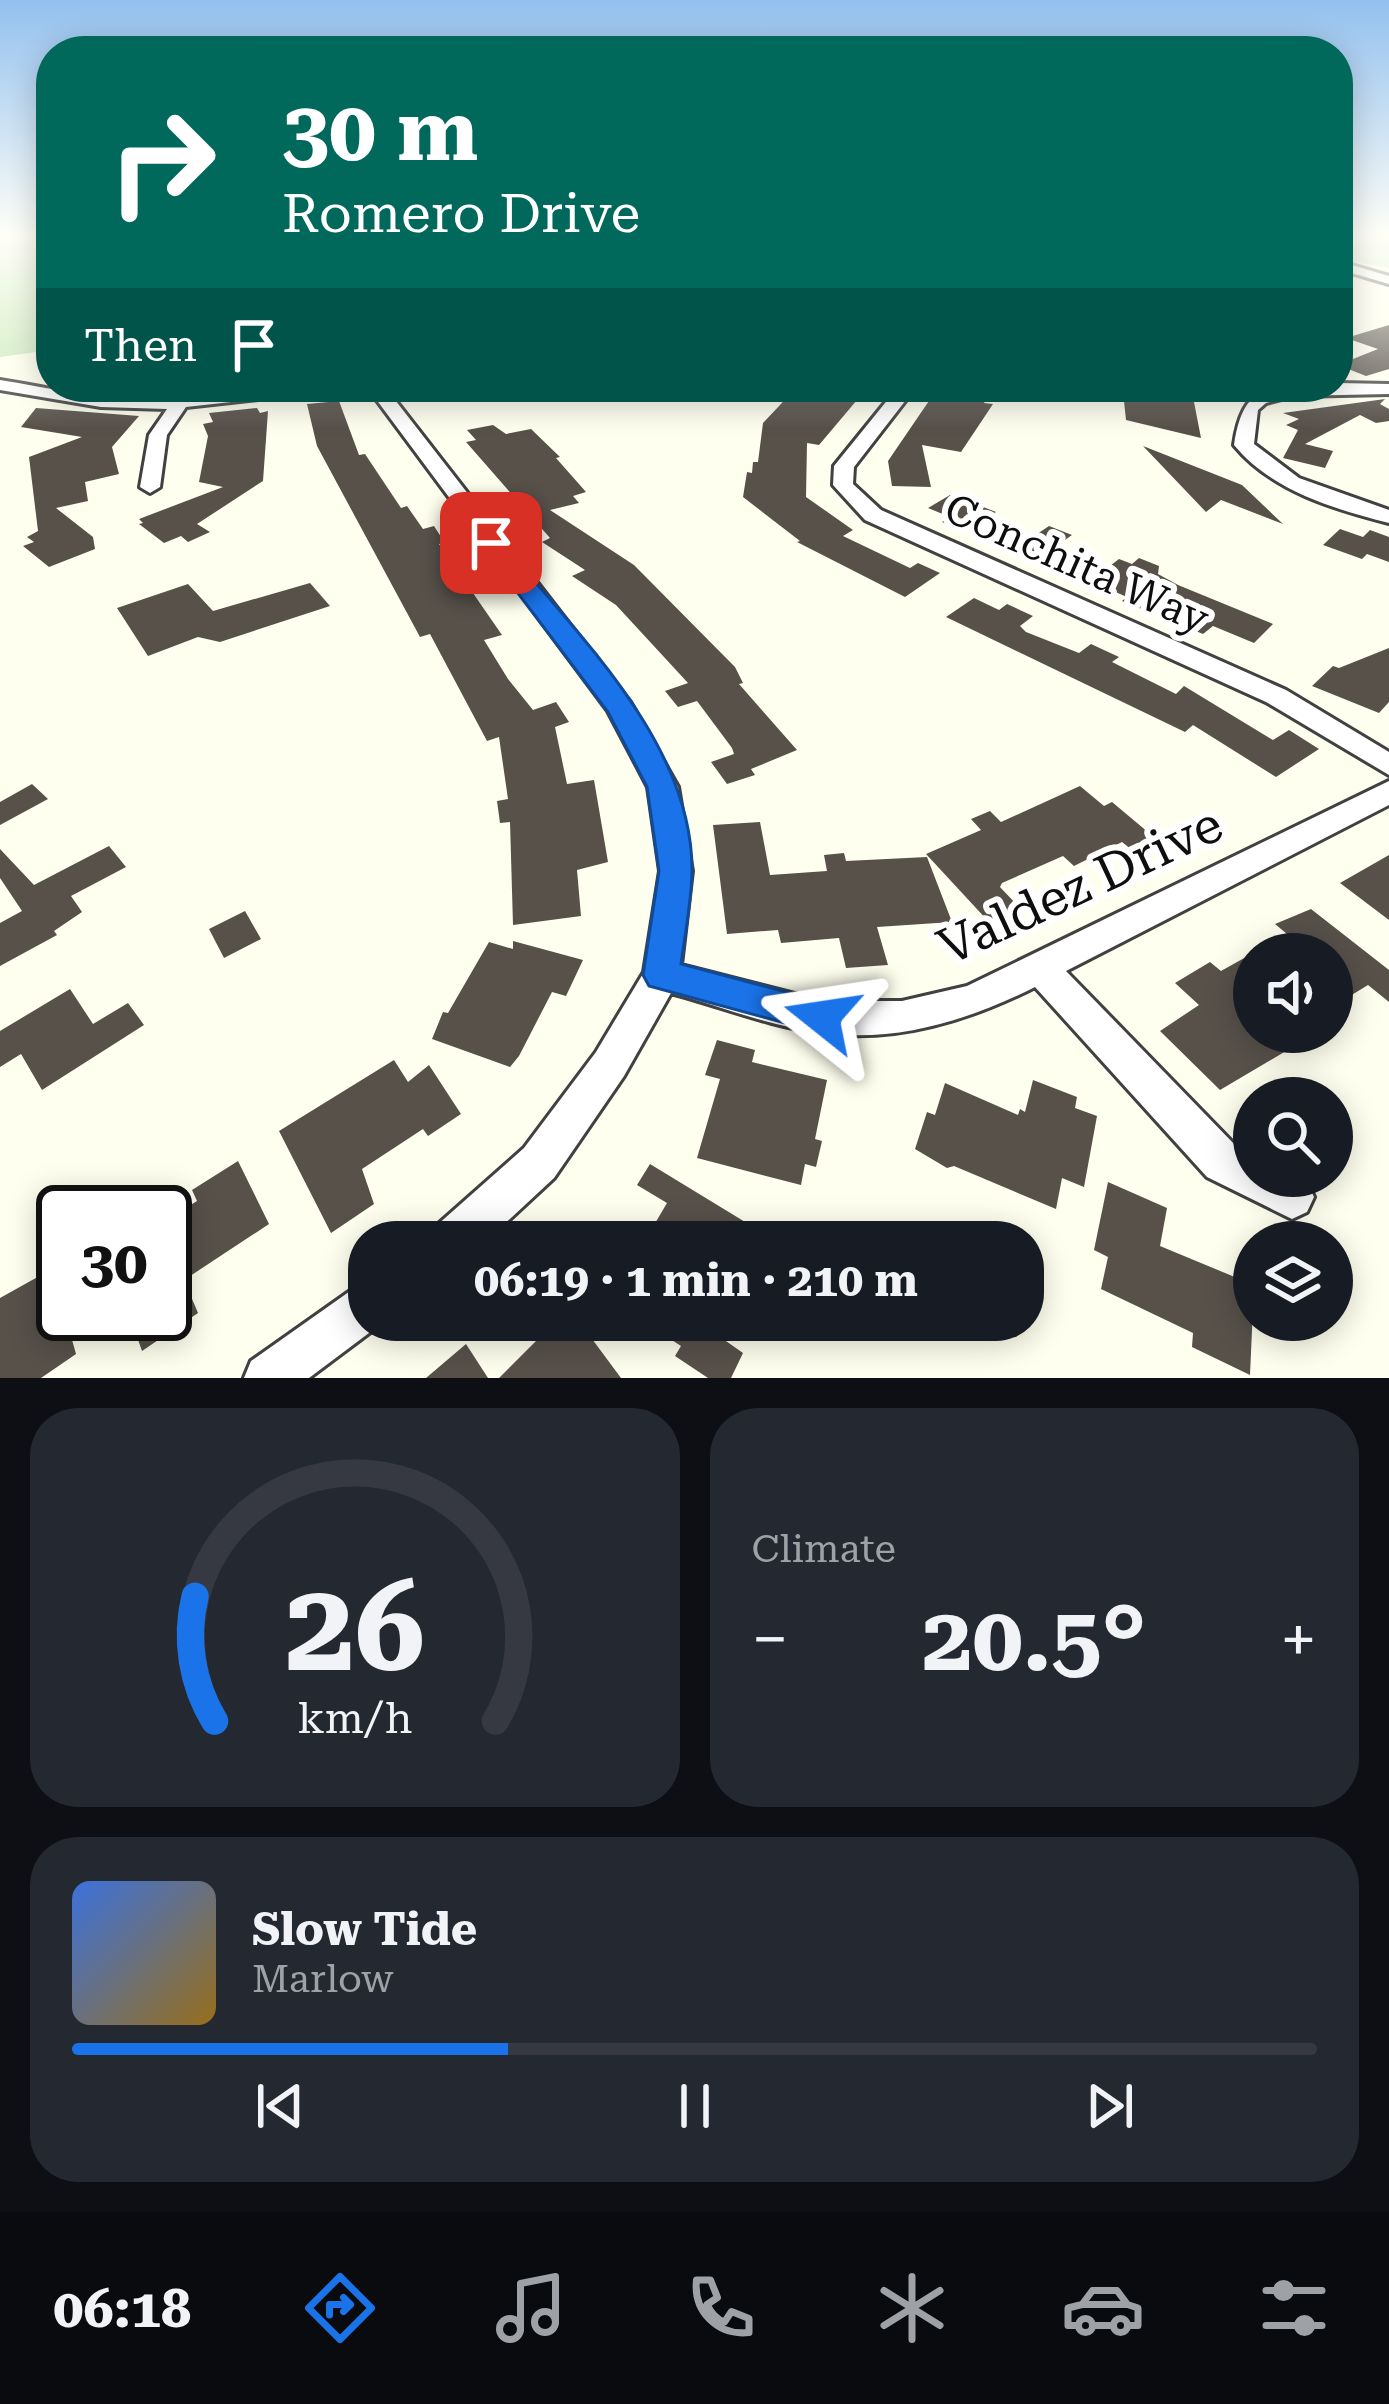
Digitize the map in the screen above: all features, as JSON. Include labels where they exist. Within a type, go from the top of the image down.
[{"type":"street","points":[[0,375],[36,381]]},
{"type":"street","points":[[0,385],[36,391]]},
{"type":"street","points":[[1353,388],[1389,389]]},
{"type":"street","points":[[101,402],[176,402],[158,435],[150,487]]},
{"type":"street","points":[[387,402],[620,708],[663,787],[676,871],[662,975],[610,1064],[539,1163],[475,1221]]},
{"type":"street","name":"Conchita Way","points":[[895,402],[844,466],[843,485],[873,515],[1276,696],[1389,765]]},
{"type":"street","points":[[1256,402],[1249,410],[1244,445],[1258,463],[1281,477],[1389,517]]},
{"type":"street","name":"Valdez Drive","points":[[662,975],[822,1017],[902,1017],[974,1000],[1389,791]]},
{"type":"street","points":[[1041,968],[1222,1162],[1233,1168]]},
{"type":"street","points":[[268,1378],[348,1319]]},
{"type":"green space","points":[[0,300],[36,300],[36,352],[0,357]]},
{"type":"building","points":[[1389,325],[1389,369],[1366,376],[1353,371],[1353,359],[1378,349],[1353,340],[1353,336]]},
{"type":"building","points":[[1385,399],[1380,404],[1389,409],[1389,421],[1376,423],[1360,415],[1305,444],[1333,451],[1325,468],[1283,458],[1298,430],[1286,425],[1299,419],[1283,413]]},
{"type":"building","points":[[339,402],[359,455],[365,454],[401,508],[407,506],[423,529],[434,526],[445,543],[439,544],[502,635],[484,640],[508,679],[533,710],[556,702],[569,722],[555,727],[567,784],[594,780],[608,862],[577,870],[581,916],[513,925],[510,822],[500,823],[497,801],[508,799],[499,737],[487,741],[430,634],[420,637],[317,446],[307,404]]},
{"type":"building","points":[[783,402],[855,402],[819,445],[807,443],[806,497],[853,530],[843,536],[910,568],[918,563],[940,573],[905,597],[797,542],[743,497],[747,472],[752,473],[753,462],[758,462],[763,423]]},
{"type":"building","points":[[928,402],[993,404],[961,452],[922,445],[931,487],[892,486],[888,461]]},
{"type":"building","points":[[1124,402],[1194,402],[1201,438],[1126,420]]},
{"type":"building","points":[[36,408],[139,416],[112,447],[119,474],[85,482],[88,501],[56,508],[93,537],[95,549],[49,567],[23,546],[34,542],[27,537],[38,531],[29,457],[82,437],[21,427]]},
{"type":"building","points":[[257,408],[260,413],[268,411],[263,481],[197,524],[210,532],[188,542],[181,536],[164,543],[139,524],[143,523],[139,519],[223,487],[199,482],[208,436],[203,424],[213,422],[209,413]]},
{"type":"building","points":[[493,425],[506,434],[531,429],[560,457],[556,458],[586,492],[573,496],[579,503],[550,510],[634,565],[735,667],[743,683],[739,684],[797,750],[751,769],[755,775],[727,784],[711,762],[734,754],[732,748],[697,701],[678,707],[665,691],[688,683],[616,605],[572,576],[585,570],[542,542],[550,538],[466,442],[476,440],[467,430]]},
{"type":"building","points":[[1143,446],[1242,485],[1283,524],[1221,500],[1206,512]]},
{"type":"building","points":[[950,495],[996,512],[966,532],[942,522],[950,517],[928,508]]},
{"type":"building","points":[[1049,526],[1072,535],[1042,556],[1019,546]]},
{"type":"building","points":[[1340,529],[1363,537],[1370,530],[1389,537],[1389,562],[1367,554],[1362,559],[1323,545]]},
{"type":"building","points":[[1139,558],[1159,566],[1158,574],[1178,585],[1273,624],[1254,643],[1213,626],[1203,634],[1122,601],[1127,597],[1090,581],[1119,559],[1132,564]]},
{"type":"building","points":[[310,583],[330,606],[220,642],[198,637],[148,656],[117,608],[188,584],[213,611]]},
{"type":"building","points":[[974,598],[999,610],[1007,604],[1033,616],[1020,626],[1026,632],[1079,653],[1091,644],[1119,657],[1112,662],[1176,694],[1184,686],[1273,740],[1289,730],[1319,749],[1276,777],[1193,725],[1185,732],[946,617]]},
{"type":"building","points":[[1389,648],[1389,702],[1379,713],[1312,686],[1333,666],[1339,668]]},
{"type":"building","points":[[32,784],[48,799],[0,825],[0,802]]},
{"type":"building","points":[[1080,786],[1104,806],[1112,802],[1155,838],[1132,850],[1122,842],[1074,866],[1063,856],[1002,883],[1000,887],[1018,906],[988,921],[926,854],[981,830],[971,819],[990,811],[1001,822]]},
{"type":"building","points":[[760,822],[770,875],[827,871],[824,855],[844,853],[846,861],[927,857],[952,922],[877,927],[888,965],[846,968],[839,938],[781,943],[778,930],[727,934],[713,825]]},
{"type":"building","points":[[109,846],[126,867],[71,896],[82,912],[54,931],[57,935],[0,966],[0,923],[22,911],[0,878],[0,849],[34,885]]},
{"type":"building","points":[[1389,855],[1389,920],[1340,883]]},
{"type":"building","points":[[1311,909],[1342,933],[1286,933],[1275,924]]},
{"type":"building","points":[[245,911],[261,939],[224,958],[209,929]]},
{"type":"building","points":[[513,941],[583,960],[566,996],[552,992],[510,1067],[432,1039],[443,1012],[448,1013],[489,942],[513,949]]},
{"type":"building","points":[[1353,942],[1389,970],[1389,1002],[1368,985],[1353,994]]},
{"type":"building","points":[[1210,962],[1221,971],[1233,964],[1233,1053],[1283,1053],[1242,1077],[1233,1077],[1233,1082],[1220,1090],[1160,1031],[1199,1005],[1175,983]]},
{"type":"building","points":[[70,989],[93,1024],[128,1003],[144,1025],[42,1090],[21,1054],[0,1067],[0,1031]]},
{"type":"building","points":[[717,1040],[755,1050],[752,1062],[827,1080],[815,1139],[822,1141],[816,1167],[805,1164],[801,1185],[697,1158],[720,1079],[705,1075]]},
{"type":"building","points":[[394,1060],[408,1082],[429,1065],[461,1114],[428,1136],[423,1129],[362,1169],[374,1204],[331,1233],[279,1131]]},
{"type":"building","points":[[1033,1080],[1077,1097],[1075,1108],[1097,1116],[1084,1187],[1062,1178],[1056,1209],[954,1166],[947,1168],[915,1149],[927,1112],[935,1115],[945,1083],[1018,1115],[1020,1109],[1025,1112]]},
{"type":"building","points":[[238,1161],[269,1224],[192,1275],[192,1204],[197,1201],[192,1190]]},
{"type":"building","points":[[650,1164],[744,1221],[656,1221],[667,1203],[637,1185]]},
{"type":"building","points":[[1108,1182],[1167,1208],[1160,1246],[1233,1276],[1233,1341],[1252,1341],[1250,1375],[1192,1347],[1193,1333],[1101,1289],[1108,1257],[1094,1250]]},
{"type":"building","points":[[36,1278],[36,1341],[72,1341],[76,1354],[41,1378],[0,1378],[0,1298]]},
{"type":"building","points":[[138,1341],[157,1341],[142,1351]]},
{"type":"building","points":[[536,1341],[594,1341],[621,1378],[499,1378]]},
{"type":"building","points":[[673,1341],[726,1341],[743,1353],[731,1378],[708,1378],[675,1356],[681,1346]]},
{"type":"building","points":[[466,1344],[488,1378],[426,1378]]},
{"type":"route","points":[[491,543],[620,708],[663,787],[676,871],[662,975],[822,1017]]}]
